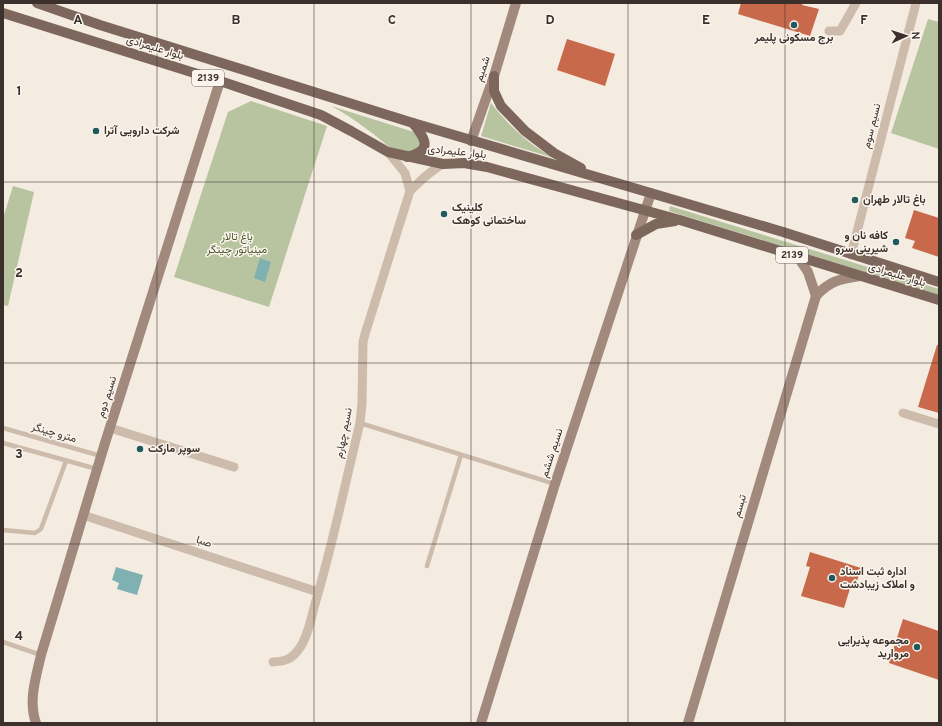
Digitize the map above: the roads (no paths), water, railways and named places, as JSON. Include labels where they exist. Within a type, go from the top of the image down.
[{"type":"main road","name":"بلوار علیمرادی","points":[[37,3],[107,27],[471,141],[595,176],[939,282]]},
{"type":"main road","name":"بلوار علیمرادی","points":[[3,13],[220,81],[322,115],[388,152],[443,164],[464,163],[487,166],[680,220],[939,300]]},
{"type":"main road","points":[[494,76],[494,91],[501,106],[526,131],[554,153],[595,176]]},
{"type":"main road","points":[[408,157],[418,155],[422,151],[424,145],[422,134],[413,123]]},
{"type":"main road","points":[[636,235],[656,224],[680,220]]},
{"type":"street","name":"شمیم","points":[[471,141],[494,76],[516,3]]},
{"type":"street","points":[[829,31],[840,31],[856,3]]},
{"type":"street","name":"نسیم سوم","points":[[852,255],[916,3]]},
{"type":"street","name":"نسیم دوم","points":[[36,723],[33,714],[33,687],[41,655],[101,456],[220,81]]},
{"type":"street","points":[[388,152],[405,173],[410,192]]},
{"type":"street","name":"نسیم چهارم","points":[[273,662],[285,661],[294,656],[300,648],[318,592],[360,423],[362,403],[363,342],[410,192],[424,178],[443,164]]},
{"type":"street","name":"نسیم ششم","points":[[481,723],[555,484],[651,193]]},
{"type":"street","points":[[798,257],[808,272],[816,296],[824,287],[834,281],[860,276]]},
{"type":"street","name":"تبسم","points":[[688,723],[816,296]]},
{"type":"street","points":[[903,413],[939,424]]},
{"type":"street","points":[[110,428],[234,467]]},
{"type":"street","name":"صبا","points":[[83,515],[318,592]]},
{"type":"lane","points":[[360,423],[555,484]]},
{"type":"lane","name":"مترو چینگر","points":[[3,428],[101,456]]},
{"type":"lane","points":[[3,443],[97,469]]},
{"type":"lane","points":[[427,566],[461,455]]},
{"type":"lane","points":[[3,530],[35,533],[41,529],[66,461]]},
{"type":"lane","points":[[3,642],[41,655]]},
{"type":"water","points":[[260,258],[271,262],[265,282],[254,278]]},
{"type":"water","points":[[116,567],[143,575],[137,595],[117,589],[119,583],[112,580]]},
{"type":"place","name":"برج مسکونی پلیمر","points":[[794,25]]},
{"type":"place","name":"شرکت دارویی آترا","points":[[96,131]]},
{"type":"place","name":"باغ تالار طهران","points":[[855,200]]},
{"type":"place","name":"کلینیک ساختمانی کوهک","points":[[444,214]]},
{"type":"place","name":"کافه نان و شیرینی سرو","points":[[896,242]]},
{"type":"place","name":"سوپر مارکت","points":[[140,449]]},
{"type":"place","name":"اداره ثبت اسناد و املاک زیبادشت","points":[[832,578]]},
{"type":"place","name":"مجموعه پذیرایی مروارید","points":[[917,647]]},
{"type":"park label","name":"باغ تالار مینیاتور چیتگر","points":[[237,243]]}]
